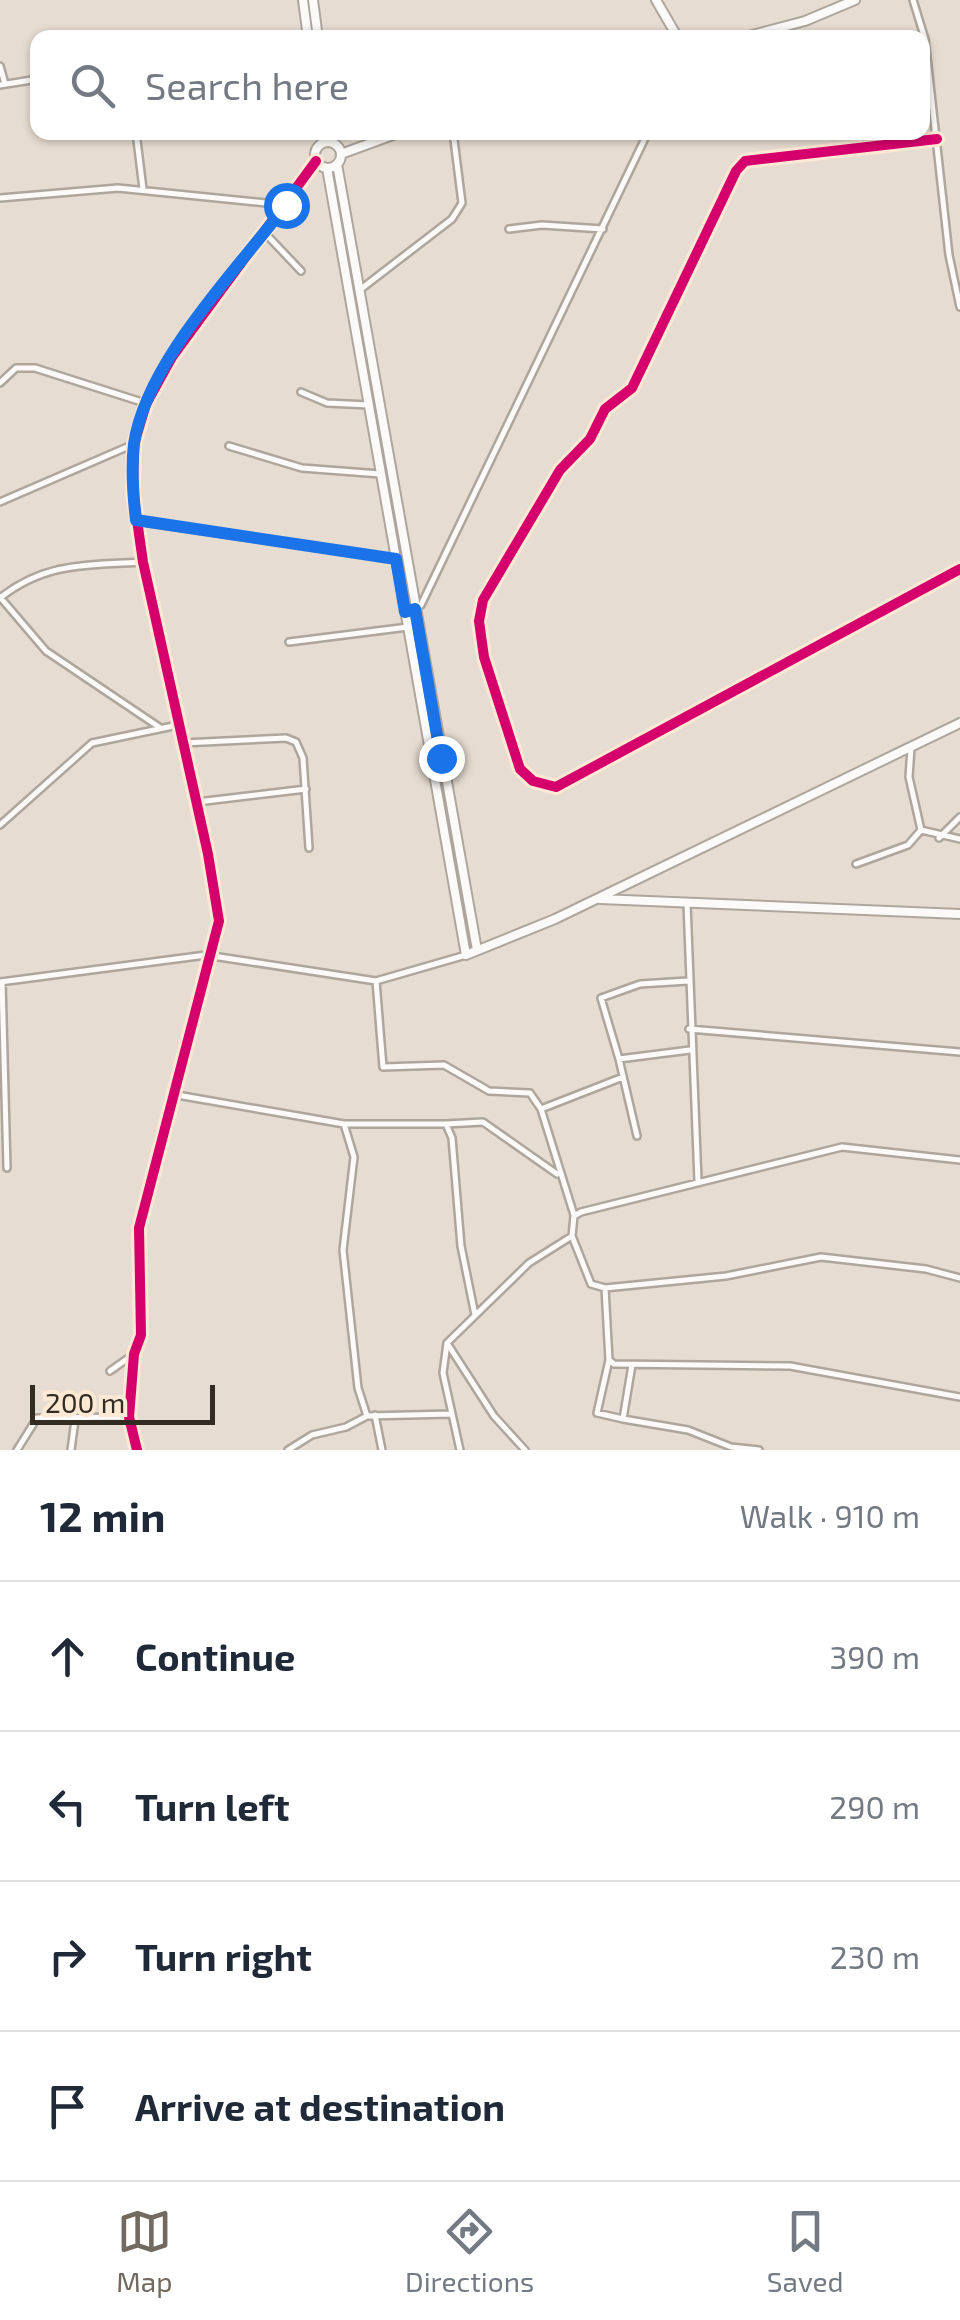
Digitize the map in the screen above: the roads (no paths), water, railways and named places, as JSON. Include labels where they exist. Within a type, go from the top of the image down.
[{"type":"street","points":[[303,0],[307,30]]},
{"type":"street","points":[[313,0],[317,30]]},
{"type":"street","points":[[656,0],[673,30]]},
{"type":"street","points":[[772,30],[855,0]]},
{"type":"street","points":[[913,0],[922,30]]},
{"type":"street","points":[[0,66],[3,85],[30,80]]},
{"type":"street","points":[[930,82],[960,307]]},
{"type":"street","points":[[137,140],[144,190]]},
{"type":"street","points":[[137,1450],[129,1417],[134,1354],[141,1335],[139,1228],[177,1094],[206,956],[218,932],[218,902],[143,562],[136,520],[134,444],[146,404],[172,358],[286,205],[316,160],[320,140]]},
{"type":"street","points":[[320,144],[326,140]]},
{"type":"street","points":[[332,140],[341,154]]},
{"type":"street","points":[[379,140],[341,154],[332,166],[380,474],[410,610]]},
{"type":"street","points":[[358,290],[452,219],[462,203],[454,140]]},
{"type":"street","points":[[466,955],[408,627],[410,610],[527,392],[644,140]]},
{"type":"street","points":[[937,140],[745,160],[736,171],[632,388],[605,409],[590,439],[560,470],[483,600],[478,621],[484,657],[520,769],[533,781],[556,787],[960,568]]},
{"type":"street","points":[[316,160],[332,166]]},
{"type":"street","points":[[332,166],[358,290],[410,610],[477,950]]},
{"type":"street","points":[[0,198],[49,191],[144,190],[286,205]]},
{"type":"street","points":[[508,229],[542,224],[603,229]]},
{"type":"street","points":[[264,232],[301,271]]},
{"type":"street","points":[[0,383],[16,368],[35,368],[146,404]]},
{"type":"street","points":[[302,392],[327,403],[369,404]]},
{"type":"street","points":[[0,502],[134,444]]},
{"type":"street","points":[[230,446],[302,468],[380,474]]},
{"type":"street","points":[[136,520],[396,559]]},
{"type":"street","points":[[143,562],[67,567],[28,576],[0,598],[46,651],[162,728]]},
{"type":"street","points":[[290,642],[408,627]]},
{"type":"street","points":[[7,1168],[1,982],[206,956],[376,981],[466,955],[596,899],[960,724]]},
{"type":"street","points":[[0,825],[92,743],[179,725]]},
{"type":"street","points":[[182,743],[286,738],[296,742],[303,758],[309,848]]},
{"type":"street","points":[[912,748],[909,777],[922,830]]},
{"type":"street","points":[[197,802],[306,788]]},
{"type":"street","points":[[940,838],[960,817]]},
{"type":"street","points":[[922,830],[940,838],[960,840]]},
{"type":"street","points":[[856,864],[908,845],[922,830]]},
{"type":"street","points":[[596,899],[960,914]]},
{"type":"street","points":[[687,904],[698,1181]]},
{"type":"street","points":[[376,981],[383,1067],[444,1065],[489,1091],[526,1090],[540,1110],[557,1174],[574,1216],[572,1236],[591,1284],[606,1288],[726,1276],[822,1257],[926,1269],[960,1278]]},
{"type":"street","points":[[637,1136],[601,998],[640,984],[688,982]]},
{"type":"street","points":[[689,1028],[960,1052]]},
{"type":"street","points":[[619,1059],[690,1050]]},
{"type":"street","points":[[540,1110],[624,1077]]},
{"type":"street","points":[[177,1094],[344,1124],[483,1122],[557,1174]]},
{"type":"street","points":[[344,1124],[354,1157],[343,1250],[358,1388],[382,1450]]},
{"type":"street","points":[[446,1124],[452,1138],[461,1246],[475,1315]]},
{"type":"street","points":[[574,1216],[842,1147],[960,1160]]},
{"type":"street","points":[[460,1450],[442,1358],[447,1343],[529,1263],[572,1236]]},
{"type":"street","points":[[606,1288],[610,1360],[597,1413],[760,1450]]},
{"type":"street","points":[[447,1343],[521,1449]]},
{"type":"street","points":[[110,1371],[134,1354]]},
{"type":"street","points":[[610,1360],[632,1365],[790,1366],[960,1397]]},
{"type":"street","points":[[624,1419],[632,1365]]},
{"type":"street","points":[[288,1450],[312,1435],[346,1428],[371,1415],[451,1414]]},
{"type":"street","points":[[17,1450],[38,1418],[129,1417]]},
{"type":"street","points":[[72,1450],[76,1420]]}]
